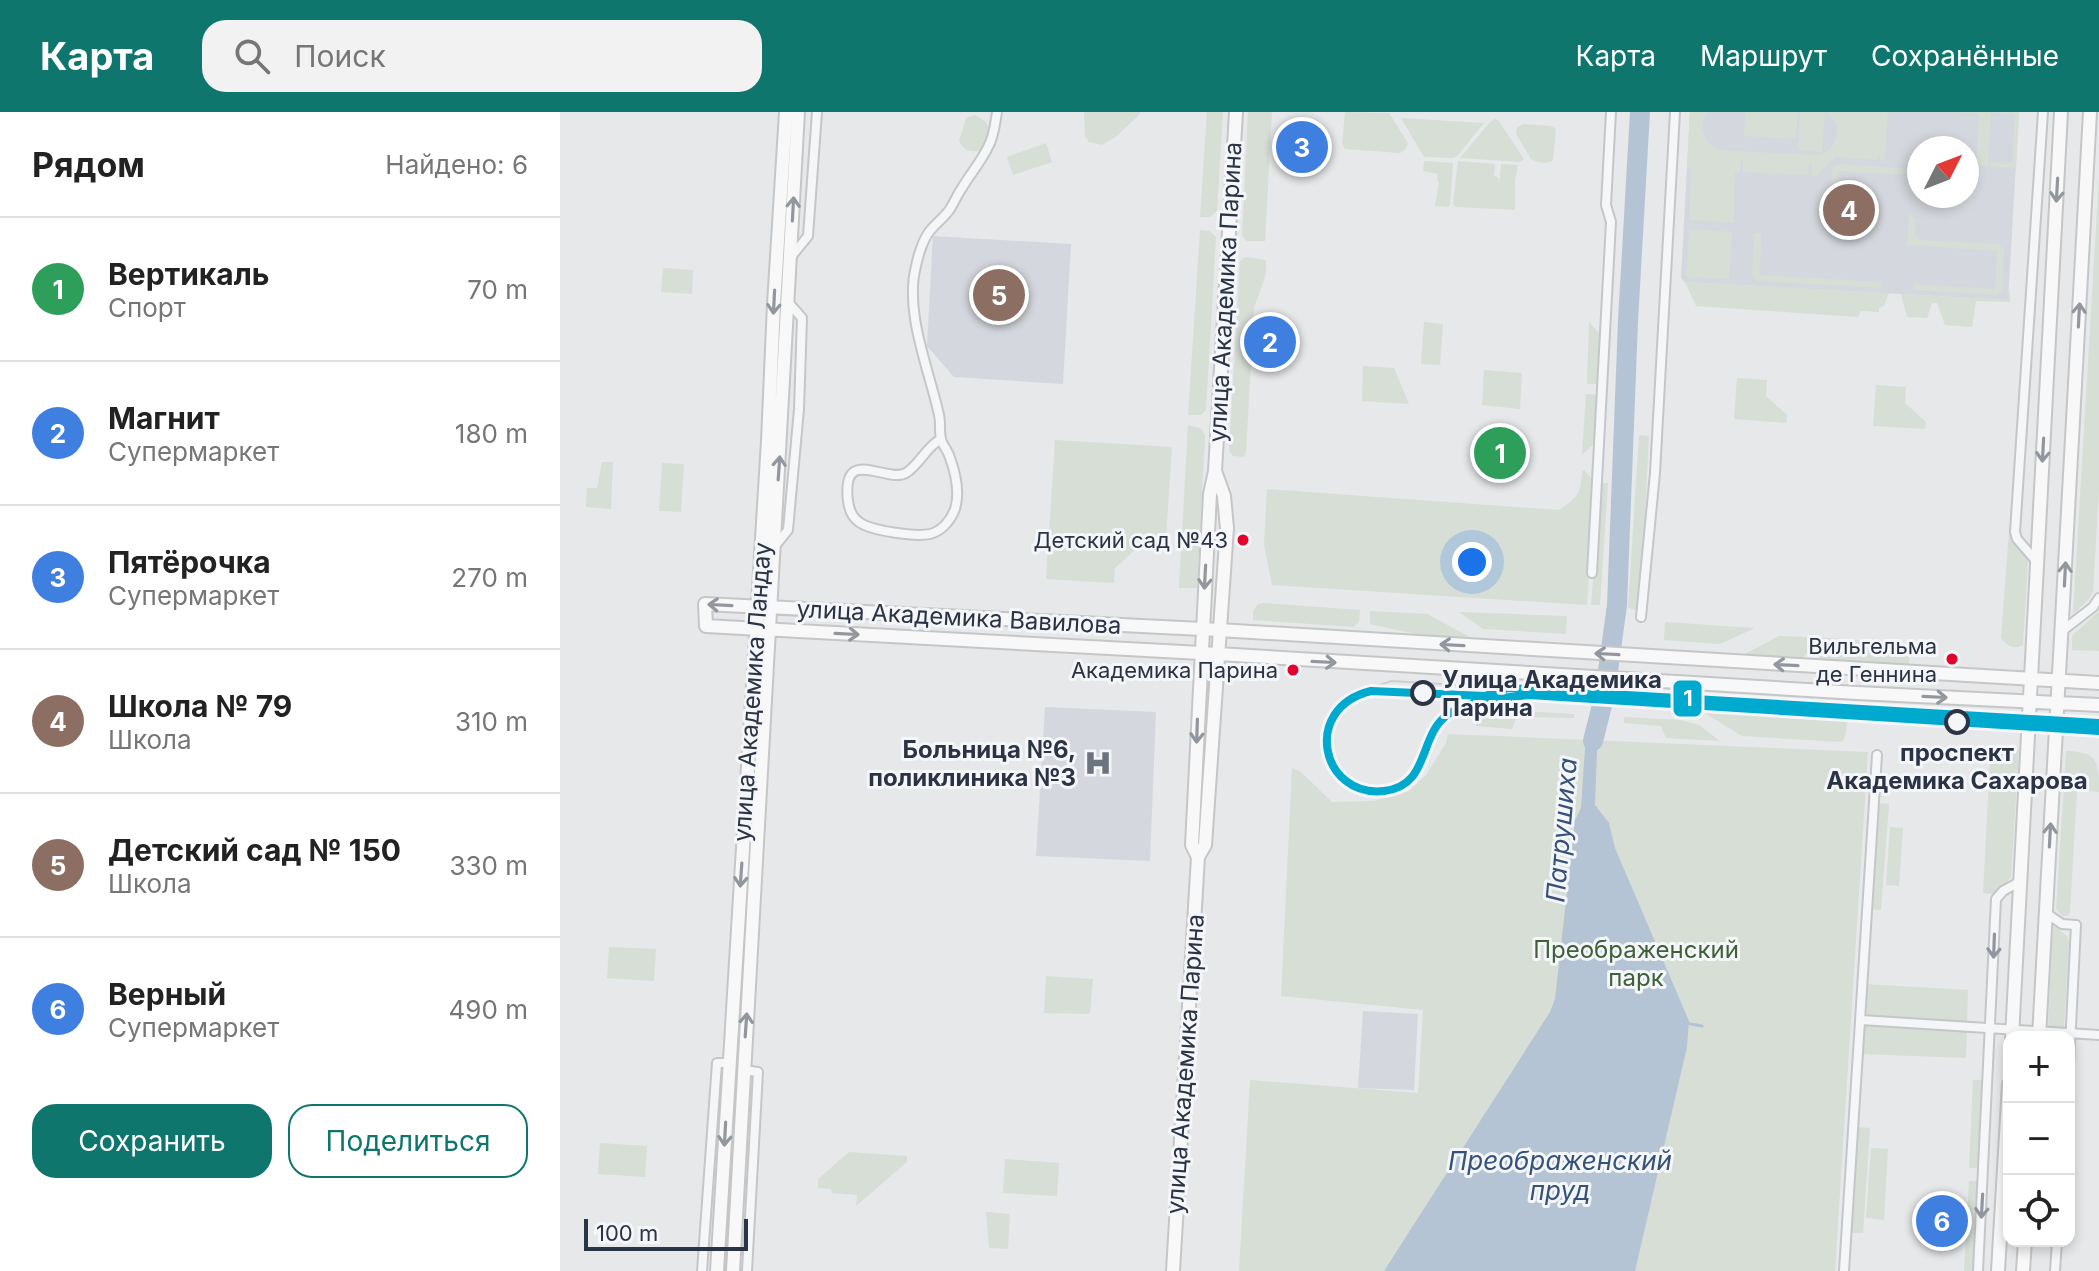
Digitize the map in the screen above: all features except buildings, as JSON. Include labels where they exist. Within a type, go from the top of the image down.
[{"type":"street","name":"улица Академика Ландау","points":[[733,1271],[786,112]]},
{"type":"street","name":"улица Академика Ландау","points":[[764,607],[774,546],[798,112]]},
{"type":"street","points":[[791,258],[808,236],[817,112]]},
{"type":"street","points":[[941,439],[903,475],[861,469],[855,472],[850,480],[848,495],[850,511],[857,522],[911,534],[930,534],[944,527],[954,510],[957,492],[949,457],[941,439],[940,419],[915,319],[912,292],[916,266],[928,233],[951,208],[988,147],[997,112]]},
{"type":"street","name":"улица Академика Парина","points":[[1198,857],[1192,845],[1202,629],[1210,494],[1215,471],[1236,112]]},
{"type":"street","points":[[1592,573],[1611,222],[1606,205],[1611,112]]},
{"type":"street","points":[[1641,617],[1655,473],[1675,112]]},
{"type":"street","points":[[2037,562],[2017,539],[2015,532],[2043,112]]},
{"type":"street","points":[[2012,1031],[2061,112]]},
{"type":"street","points":[[2039,1031],[2090,112]]},
{"type":"street","name":"улица Академика Парина","points":[[1173,1271],[1198,857],[1205,845],[1227,528],[1224,496],[1215,471]]},
{"type":"street","points":[[2062,631],[2093,607],[2099,598]]},
{"type":"street","name":"улица Академика Вавилова","points":[[2099,683],[1202,629],[705,604],[706,626],[2099,705]]},
{"type":"street","name":"улица Академика Ландау","points":[[717,1271],[723,1063],[763,630]]},
{"type":"street","points":[[1844,1271],[1877,755]]},
{"type":"street","points":[[1978,1271],[1996,899],[2003,891],[2021,881]]},
{"type":"street","points":[[2045,913],[2062,924],[2076,925],[2071,1031]]},
{"type":"street","points":[[1861,1020],[2003,1032]]},
{"type":"street","points":[[2075,1034],[2099,1035]]},
{"type":"street","points":[[702,1271],[723,1063]]},
{"type":"street","points":[[744,1070],[758,1072],[747,1271]]},
{"type":"street","points":[[1998,1271],[2008,1103]]},
{"type":"street","points":[[2023,1271],[2025,1247]]},
{"type":"street","points":[[2055,1271],[2057,1247]]},
{"type":"shaded area","points":[[1690,112],[2019,112],[2008,300],[1685,282],[1681,278]]},
{"type":"shaded area","points":[[933,236],[1071,244],[1063,384],[954,377],[927,346]]},
{"type":"shaded area","name":"Больница №6, поликлиника №3","points":[[1045,707],[1156,712],[1150,861],[1036,856]]},
{"type":"shaded area","points":[[1363,1011],[1418,1014],[1414,1090],[1358,1088]]},
{"type":"green space","points":[[1084,112],[1140,114],[1117,136],[1102,145],[1089,142],[1085,137]]},
{"type":"green space","points":[[1207,112],[1223,112],[1217,211],[1210,217],[1200,217]]},
{"type":"green space","points":[[1248,112],[1272,112],[1265,241],[1247,241],[1242,236]]},
{"type":"green space","points":[[1345,112],[1389,113],[1408,143],[1405,150],[1400,153],[1345,149],[1342,144]]},
{"type":"green space","points":[[1690,112],[1707,112],[1704,134],[1720,150],[1815,155],[1829,149],[1836,138],[1836,124],[1827,112],[1888,112],[1885,160],[1880,160],[1880,155],[1877,160],[1836,157],[1816,176],[1811,175],[1812,164],[1809,163],[1808,175],[1743,172],[1741,159],[1740,171],[1735,171],[1734,223],[1689,220],[1691,169],[1687,168]]},
{"type":"green space","points":[[1745,112],[1798,112],[1796,139],[1744,136]]},
{"type":"green space","points":[[1800,112],[1825,112],[1822,152],[1798,150]]},
{"type":"green space","points":[[1955,112],[2019,112],[2016,168],[1991,167],[1991,162],[2012,163],[2015,115],[1991,113],[1988,166],[1979,165],[1979,114]]},
{"type":"green space","points":[[975,115],[985,121],[990,130],[980,151],[967,150],[959,141],[966,118]]},
{"type":"green space","points":[[1401,118],[1484,123],[1456,157],[1424,157]]},
{"type":"green space","points":[[1495,119],[1524,159],[1520,162],[1460,158],[1490,122]]},
{"type":"green space","points":[[1524,124],[1556,129],[1553,160],[1542,162],[1531,159],[1516,134],[1517,127]]},
{"type":"green space","points":[[1046,143],[1052,162],[1013,175],[1007,157]]},
{"type":"green space","points":[[1424,161],[1453,163],[1448,207],[1435,206],[1438,174],[1423,171]]},
{"type":"green space","points":[[1458,161],[1495,164],[1494,176],[1498,177],[1499,183],[1501,164],[1518,165],[1515,210],[1456,207],[1453,204]]},
{"type":"green space","points":[[1837,164],[1907,168],[1907,173],[1839,171],[1834,198],[1837,198],[1837,210],[1830,209],[1832,168]]},
{"type":"green space","points":[[2099,177],[2099,493],[2093,591],[2073,614]]},
{"type":"green space","points":[[1909,214],[1916,219],[1915,234],[1921,240],[1999,244],[2004,249],[2002,291],[1996,295],[1914,290],[1915,284],[1995,289],[1997,251],[1907,245]]},
{"type":"green space","points":[[1689,229],[1732,232],[1729,279],[1686,277]]},
{"type":"green space","points":[[1200,230],[1210,231],[1216,237],[1206,410],[1201,415],[1188,415]]},
{"type":"green space","points":[[1754,233],[1762,233],[1759,275],[1882,282],[1881,288],[1757,281],[1752,276]]},
{"type":"green space","points":[[1245,257],[1266,260],[1266,274],[1254,308],[1244,457],[1233,456],[1229,451],[1240,261]]},
{"type":"green space","points":[[663,268],[693,270],[692,294],[661,292]]},
{"type":"green space","points":[[1685,282],[1889,293],[1879,312],[1861,311],[1858,317],[1696,306]]},
{"type":"green space","points":[[2008,291],[2010,302],[1976,301],[1972,327],[1945,325],[1937,303],[1932,303],[1927,318],[1907,317],[1901,294],[2007,300]]},
{"type":"green space","points":[[1424,322],[1443,324],[1440,365],[1421,364]]},
{"type":"green space","points":[[1589,322],[1602,337],[1599,384],[1587,384]]},
{"type":"green space","points":[[1363,366],[1394,368],[1409,404],[1362,401]]},
{"type":"green space","points":[[1484,370],[1522,373],[1520,409],[1482,405]]},
{"type":"green space","points":[[1737,378],[1767,380],[1766,396],[1787,415],[1786,423],[1734,419]]},
{"type":"green space","points":[[1876,385],[1906,387],[1905,403],[1926,422],[1925,429],[1873,426]]},
{"type":"green space","points":[[1586,394],[1599,395],[1596,442],[1582,455]]},
{"type":"green space","points":[[1188,425],[1202,429],[1205,436],[1197,588],[1179,588]]},
{"type":"green space","points":[[1639,435],[1649,436],[1640,611],[1628,608]]},
{"type":"green space","points":[[1055,440],[1172,447],[1166,537],[1151,535],[1115,568],[1114,583],[1046,579]]},
{"type":"green space","points":[[602,462],[613,462],[611,509],[586,507],[587,488],[597,488]]},
{"type":"green space","points":[[662,463],[684,464],[681,512],[659,511]]},
{"type":"green space","points":[[1584,470],[1595,483],[1587,605],[1272,585],[1264,544],[1267,489],[1559,510],[1577,495]]},
{"type":"green space","points":[[1601,483],[1608,483],[1600,605],[1591,605]]},
{"type":"green space","points":[[2009,532],[2028,561],[2023,645],[2017,647],[2008,645],[2001,638]]},
{"type":"green space","points":[[1258,604],[1360,610],[1359,621],[1354,627],[1253,620],[1253,611]]},
{"type":"green space","points":[[1370,611],[1427,614],[1469,639],[1429,637],[1370,624]]},
{"type":"green space","points":[[2099,611],[2099,651],[2072,650],[2072,636]]},
{"type":"green space","points":[[1459,612],[1567,616],[1566,634],[1483,629]]},
{"type":"green space","points":[[1665,622],[1755,628],[1720,644],[1664,640]]},
{"type":"green space","points":[[1779,636],[1807,637],[1807,653],[1801,659],[1745,654]]},
{"type":"green space","points":[[1817,637],[1910,645],[1909,666],[1822,661],[1817,655]]},
{"type":"green space","points":[[1500,710],[1574,714],[1574,718],[1517,717],[1512,729],[1476,726],[1476,723]]},
{"type":"green space","points":[[1700,710],[1847,721],[1845,737],[1842,742],[1742,736]]},
{"type":"green space","points":[[1624,717],[1681,720],[1699,725],[1720,741],[1666,738],[1661,726],[1624,723]]},
{"type":"green space","name":"Преображенский парк","points":[[1448,734],[1868,752],[1835,1271],[1239,1271],[1250,1080],[1418,1093],[1423,1010],[1281,996],[1292,768],[1301,772],[1332,802],[1374,801],[1409,791],[1426,775],[1446,743]]},
{"type":"green space","points":[[2002,750],[2019,750],[2011,877],[1996,894],[1983,893],[1990,761]]},
{"type":"green space","points":[[2066,751],[2084,753],[2094,759],[2099,792],[2077,790],[2070,913],[2062,916],[2056,909]]},
{"type":"green space","points":[[1875,803],[1889,804],[1881,910],[1869,909]]},
{"type":"green space","points":[[1890,827],[1903,828],[1899,886],[1886,885]]},
{"type":"green space","points":[[2053,927],[2068,937],[2069,944],[2064,1028],[2048,1027]]},
{"type":"green space","points":[[609,947],[656,949],[654,981],[607,978]]},
{"type":"green space","points":[[1046,976],[1093,979],[1090,1014],[1044,1013]]},
{"type":"green space","points":[[1865,984],[1968,990],[1966,1058],[1861,1054]]},
{"type":"green space","points":[[1973,1080],[1983,1080],[1978,1168],[1969,1168]]},
{"type":"green space","points":[[1857,1127],[1870,1128],[1863,1233],[1851,1233]]},
{"type":"green space","points":[[600,1143],[647,1146],[645,1177],[598,1174]]},
{"type":"green space","points":[[1871,1148],[1888,1149],[1884,1220],[1866,1218]]},
{"type":"green space","points":[[849,1152],[907,1156],[907,1162],[856,1206],[857,1195],[832,1193],[831,1189],[818,1188],[818,1179]]},
{"type":"green space","points":[[1005,1159],[1059,1163],[1057,1196],[1003,1193]]},
{"type":"green space","points":[[1969,1181],[1978,1181],[1974,1271],[1964,1271]]},
{"type":"green space","points":[[986,1212],[1010,1214],[1008,1249],[989,1248]]},
{"type":"water","name":"Преображенский пруд","points":[[1590,716],[1605,717],[1597,750],[1595,805],[1609,823],[1615,848],[1689,1021],[1687,1047],[1635,1271],[1384,1271],[1550,1012],[1555,999]]},
{"type":"waterway","name":"Патрушиха","points":[[1593,741],[1605,693],[1617,605],[1640,112]]},
{"type":"waterway","points":[[1686,1023],[1702,1026]]},
{"type":"tram line","points":[[1360,692],[1391,681],[1508,688]]},
{"type":"transit line","name":"1","points":[[2099,723],[1508,688],[1485,696],[1371,691],[1349,700],[1335,715],[1328,732],[1328,750],[1334,767],[1346,781],[1362,789],[1384,791],[1399,787],[1417,771],[1431,735],[1447,715],[1475,702],[1529,695],[2099,731]]},
{"type":"place","name":"Пятёрочка","points":[[1302,147]]},
{"type":"place","name":"Школа № 79","points":[[1849,210]]},
{"type":"place","name":"Детский сад № 150","points":[[999,295]]},
{"type":"place","name":"Магнит","points":[[1270,342]]},
{"type":"place","name":"Вертикаль","points":[[1500,453]]},
{"type":"place","name":"Детский сад №43","points":[[1243,540]]},
{"type":"place","name":"Вильгельма де Геннина","points":[[1952,659]]},
{"type":"place","name":"Академика Парина","points":[[1293,670]]},
{"type":"place","name":"Улица Академика Парина","points":[[1423,693]]},
{"type":"place","name":"проспект Академика Сахарова","points":[[1957,722]]},
{"type":"place","name":"Больница №6, поликлиника №3","points":[[1098,763]]},
{"type":"place","name":"Верный","points":[[1942,1221]]}]
